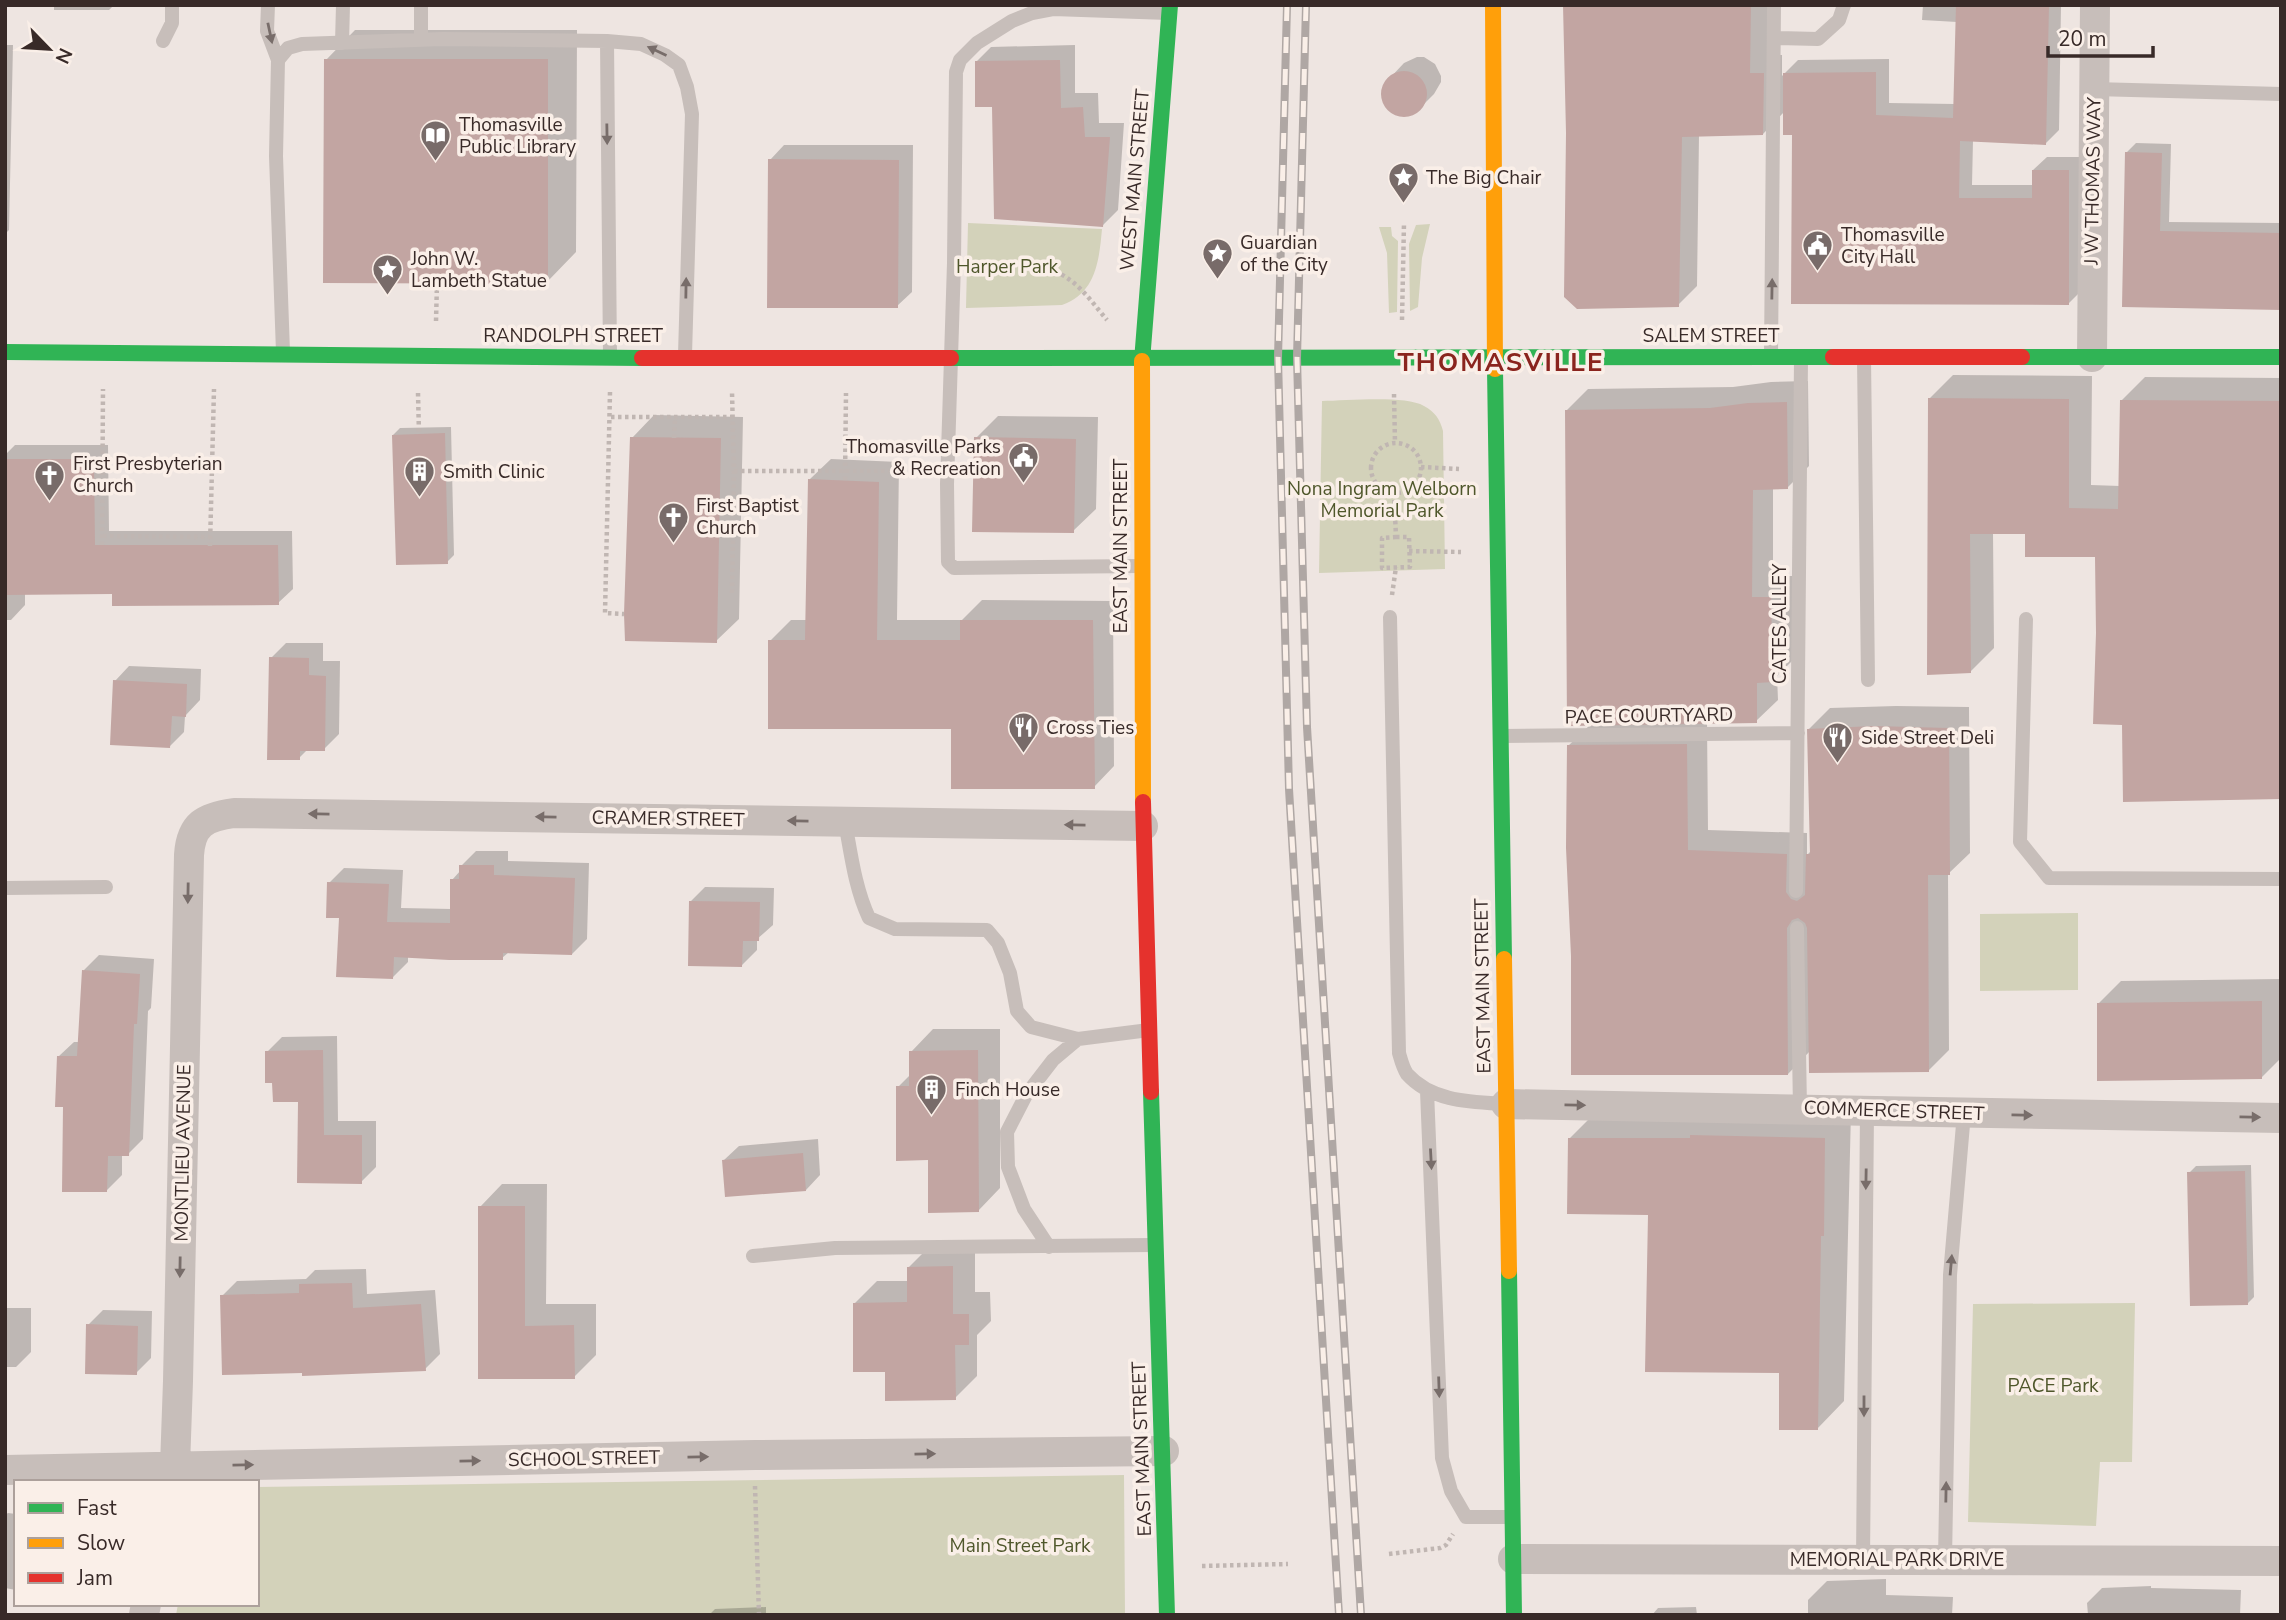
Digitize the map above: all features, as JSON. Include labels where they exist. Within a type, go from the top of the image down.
[{"type":"main road","points":[[1493,5],[1495,357]]},
{"type":"main road","name":"WEST MAIN STREET","points":[[1142,358],[1170,9]]},
{"type":"main road","name":"RANDOLPH STREET","points":[[5,352],[417,358],[1142,358]]},
{"type":"main road","name":"EAST MAIN STREET","points":[[1495,357],[1514,1615]]},
{"type":"main road","name":"SALEM STREET","points":[[1142,358],[2281,357]]},
{"type":"main road","name":"EAST MAIN STREET","points":[[1142,358],[1143,826],[1167,1615]]},
{"type":"street","name":"J W THOMAS WAY","points":[[2092,357],[2095,5]]},
{"type":"street","name":"CRAMER STREET","points":[[197,827],[214,816],[234,813],[1143,826]]},
{"type":"street","name":"MONTLIEU AVENUE","points":[[173,1474],[178,1381],[188,855],[190,841],[197,827]]},
{"type":"street","name":"COMMERCE STREET","points":[[1506,1104],[2281,1118]]},
{"type":"street","name":"SCHOOL STREET","points":[[5,1470],[173,1474],[755,1455],[1164,1451]]},
{"type":"street","name":"MEMORIAL PARK DRIVE","points":[[1513,1559],[2281,1561]]},
{"type":"lane","points":[[163,41],[172,23],[172,5]]},
{"type":"lane","points":[[268,5],[267,31],[278,60],[276,156],[283,355]]},
{"type":"lane","points":[[342,5],[342,43]]},
{"type":"lane","points":[[421,5],[421,40]]},
{"type":"lane","points":[[1771,357],[1774,5]]},
{"type":"lane","points":[[1774,38],[1818,38],[1839,20],[1844,5]]},
{"type":"lane","points":[[1142,566],[954,568],[948,562],[947,484],[954,263],[956,72],[965,54],[977,43],[1012,20],[1042,11],[1170,9]]},
{"type":"lane","points":[[278,60],[288,48],[302,44],[421,40],[607,41],[641,44],[666,55],[679,65],[692,114],[685,357]]},
{"type":"lane","points":[[607,41],[610,356]]},
{"type":"lane","points":[[2094,89],[2281,94]]},
{"type":"lane","name":"CATES ALLEY","points":[[1796,891],[1801,357]]},
{"type":"lane","points":[[1864,357],[1868,680]]},
{"type":"lane","points":[[1390,617],[1399,1053],[1405,1072],[1427,1091],[1463,1101],[1506,1104]]},
{"type":"lane","points":[[2026,619],[2020,842],[2049,878],[2281,879]]},
{"type":"lane","name":"PACE COURTYARD","points":[[1501,736],[1798,733]]},
{"type":"lane","points":[[845,821],[854,872],[869,918],[895,929],[987,930],[998,943],[1010,973],[1017,1011],[1031,1027],[1078,1039],[1150,1030]]},
{"type":"lane","points":[[5,888],[106,887]]},
{"type":"lane","points":[[1797,928],[1800,1109]]},
{"type":"lane","points":[[1049,1247],[1024,1209],[1007,1167],[1007,1132],[1026,1096],[1053,1060],[1078,1039]]},
{"type":"lane","points":[[1427,1091],[1442,1458],[1451,1491],[1466,1517],[1512,1517]]},
{"type":"lane","points":[[1863,1560],[1867,1111]]},
{"type":"lane","points":[[1945,1560],[1950,1275],[1964,1113]]},
{"type":"lane","points":[[753,1256],[835,1248],[1157,1245]]},
{"type":"path","points":[[1395,443],[1404,223]]},
{"type":"path","points":[[954,263],[1037,267],[1059,273],[1072,281],[1142,358]]},
{"type":"path","points":[[102,545],[103,353]]},
{"type":"path","points":[[211,546],[215,353]]},
{"type":"path","points":[[610,356],[611,417],[605,613],[624,614]]},
{"type":"path","points":[[732,356],[732,593]]},
{"type":"path","points":[[845,480],[846,357]]},
{"type":"path","points":[[611,417],[733,417]]},
{"type":"path","points":[[674,438],[675,417]]},
{"type":"path","points":[[1403,443],[1416,452],[1422,467],[1412,488],[1394,493],[1380,488],[1374,481],[1371,464],[1379,449],[1403,443]]},
{"type":"path","points":[[734,471],[889,471]]},
{"type":"path","points":[[1394,493],[1396,537]]},
{"type":"path","points":[[103,536],[211,537]]},
{"type":"path","points":[[1396,537],[1409,537],[1410,567],[1382,568],[1381,538],[1396,537]]},
{"type":"path","points":[[1409,551],[1498,552]]},
{"type":"path","points":[[755,1455],[759,1615]]},
{"type":"path","points":[[1389,1554],[1440,1548],[1446,1545],[1466,1517]]},
{"type":"path","points":[[1166,1567],[1288,1563]]},
{"type":"green space","name":"Harper Park","points":[[968,223],[1102,229],[1094,274],[1082,293],[1062,305],[966,308]]},
{"type":"green space","points":[[1430,224],[1422,258],[1418,307],[1410,311],[1409,244],[1416,225]]},
{"type":"green space","points":[[1379,227],[1391,227],[1392,236],[1398,241],[1397,312],[1389,313],[1387,253]]},
{"type":"green space","name":"Nona Ingram Welborn Memorial Park","points":[[1322,401],[1403,401],[1424,406],[1436,416],[1443,431],[1445,569],[1319,573]]},
{"type":"green space","points":[[2078,913],[2078,990],[1980,991],[1980,914]]},
{"type":"green space","name":"PACE Park","points":[[2135,1303],[2132,1462],[2100,1462],[2096,1526],[1968,1522],[1973,1304]]},
{"type":"green space","name":"Main Street Park","points":[[1124,1475],[1125,1615],[176,1615],[178,1606],[259,1606],[259,1487]]},
{"type":"building","points":[[1563,5],[1751,5],[1750,73],[1764,73],[1763,135],[1682,137],[1679,307],[1577,309],[1564,297],[1566,133]]},
{"type":"building","points":[[1956,5],[2049,5],[2046,145],[1960,141],[1959,198],[2032,198],[2032,170],[2069,170],[2069,305],[1791,304],[1792,135],[1783,135],[1783,73],[1876,72],[1876,115],[1953,118]]},
{"type":"building","name":"Thomasville Public Library","points":[[324,59],[548,59],[548,284],[323,283]]},
{"type":"building","points":[[1060,60],[1061,108],[1083,107],[1085,137],[1110,137],[1103,227],[994,219],[992,107],[975,107],[975,61]]},
{"type":"building","points":[[1404,71],[1420,78],[1427,94],[1420,110],[1404,117],[1388,110],[1381,94],[1388,78]]},
{"type":"building","points":[[2125,152],[2162,153],[2160,231],[2281,233],[2281,310],[2122,307]]},
{"type":"building","points":[[768,159],[899,160],[898,308],[767,308]]},
{"type":"building","points":[[1928,398],[2069,399],[2069,508],[2118,509],[2120,400],[2281,401],[2281,799],[2123,802],[2122,725],[2093,724],[2095,557],[2025,557],[2025,534],[1970,534],[1971,673],[1927,675]]},
{"type":"building","points":[[1787,402],[1788,489],[1753,490],[1752,597],[1771,597],[1773,682],[1757,683],[1757,723],[1567,726],[1565,410],[1710,408]]},
{"type":"building","name":"Smith Clinic","points":[[445,433],[448,564],[396,565],[392,435]]},
{"type":"building","name":"First Baptist Church","points":[[630,437],[721,438],[717,643],[625,641]]},
{"type":"building","name":"Thomasville Parks & Recreation","points":[[974,437],[1076,439],[1074,533],[972,532]]},
{"type":"building","name":"First Presbyterian Church","points":[[5,459],[94,459],[95,545],[278,545],[279,605],[112,606],[112,594],[5,595]]},
{"type":"building","points":[[808,479],[879,482],[877,640],[960,640],[960,620],[1093,620],[1095,789],[951,789],[951,729],[768,729],[768,640],[805,640]]},
{"type":"building","points":[[269,657],[309,658],[309,675],[326,676],[325,751],[300,751],[300,760],[267,760]]},
{"type":"building","points":[[113,680],[187,684],[186,717],[172,716],[170,748],[110,745]]},
{"type":"building","points":[[1874,726],[1949,728],[1950,875],[1928,875],[1929,1072],[1809,1073],[1807,928],[1798,918],[1792,920],[1787,928],[1788,1075],[1571,1075],[1571,956],[1566,848],[1567,745],[1687,744],[1688,850],[1787,854],[1786,892],[1791,899],[1797,901],[1805,895],[1806,854],[1810,854],[1807,729]]},
{"type":"building","points":[[459,865],[494,865],[494,875],[575,878],[572,955],[503,953],[503,960],[394,957],[393,979],[336,977],[339,918],[326,918],[327,882],[389,884],[387,922],[450,923],[450,879],[459,879]]},
{"type":"building","points":[[689,901],[760,902],[759,941],[743,941],[742,967],[688,966]]},
{"type":"building","points":[[82,970],[140,974],[137,1024],[134,1024],[129,1156],[108,1156],[107,1192],[62,1192],[63,1107],[55,1107],[57,1056],[77,1056]]},
{"type":"building","points":[[2262,1001],[2262,1079],[2097,1081],[2097,1003]]},
{"type":"building","points":[[323,1050],[324,1135],[362,1135],[362,1184],[297,1183],[298,1102],[273,1102],[272,1083],[265,1083],[265,1051]]},
{"type":"building","name":"Finch House","points":[[978,1050],[979,1212],[928,1213],[928,1160],[896,1161],[896,1086],[909,1086],[909,1051]]},
{"type":"building","points":[[1690,1135],[1825,1138],[1818,1430],[1779,1430],[1779,1373],[1645,1372],[1648,1215],[1567,1214],[1568,1138],[1690,1138]]},
{"type":"building","points":[[803,1153],[806,1191],[725,1197],[722,1160]]},
{"type":"building","points":[[2245,1171],[2248,1305],[2190,1306],[2187,1172]]},
{"type":"building","points":[[478,1206],[525,1206],[525,1326],[574,1325],[575,1379],[478,1379]]},
{"type":"building","points":[[953,1266],[953,1314],[969,1314],[969,1345],[955,1345],[956,1400],[885,1401],[885,1372],[853,1372],[853,1303],[907,1302],[907,1267]]},
{"type":"building","points":[[352,1283],[353,1308],[421,1304],[426,1371],[302,1376],[302,1373],[222,1375],[220,1295],[299,1293],[299,1284]]},
{"type":"building","points":[[86,1324],[138,1326],[137,1375],[85,1374]]},
{"type":"railway","points":[[1287,5],[1278,358],[1289,789],[1339,1615]]},
{"type":"railway","points":[[1306,5],[1297,358],[1307,727],[1361,1615]]},
{"type":"traffic: fast","points":[[1142,361],[1170,5]]},
{"type":"traffic: fast","points":[[5,352],[642,358]]},
{"type":"traffic: fast","points":[[951,358],[1833,357]]},
{"type":"traffic: fast","points":[[2022,357],[2281,357]]},
{"type":"traffic: fast","points":[[1495,369],[1504,959]]},
{"type":"traffic: fast","points":[[1151,1092],[1167,1615]]},
{"type":"traffic: fast","points":[[1509,1271],[1514,1615]]},
{"type":"traffic: slow","points":[[1493,5],[1495,369]]},
{"type":"traffic: slow","points":[[1142,361],[1143,802]]},
{"type":"traffic: slow","points":[[1504,959],[1509,1271]]},
{"type":"traffic: jam","points":[[1833,357],[2022,357]]},
{"type":"traffic: jam","points":[[642,358],[951,358]]},
{"type":"traffic: jam","points":[[1143,802],[1151,1092]]},
{"type":"place","name":"Thomasville Public Library","points":[[436,163]]},
{"type":"place","name":"The Big Chair","points":[[1403,205]]},
{"type":"place","name":"Thomasville City Hall","points":[[1818,273]]},
{"type":"place","name":"Guardian of the City","points":[[1217,281]]},
{"type":"place","name":"John W. Lambeth Statue","points":[[388,297]]},
{"type":"place","name":"Thomasville Parks & Recreation","points":[[1024,485]]},
{"type":"place","name":"Smith Clinic","points":[[420,499]]},
{"type":"place","name":"First Presbyterian Church","points":[[50,502]]},
{"type":"place","name":"First Baptist Church","points":[[673,544]]},
{"type":"place","name":"Cross Ties","points":[[1023,755]]},
{"type":"place","name":"Side Street Deli","points":[[1838,765]]},
{"type":"place","name":"Finch House","points":[[932,1117]]},
{"type":"district","name":"THOMASVILLE","points":[[1501,362]]}]
